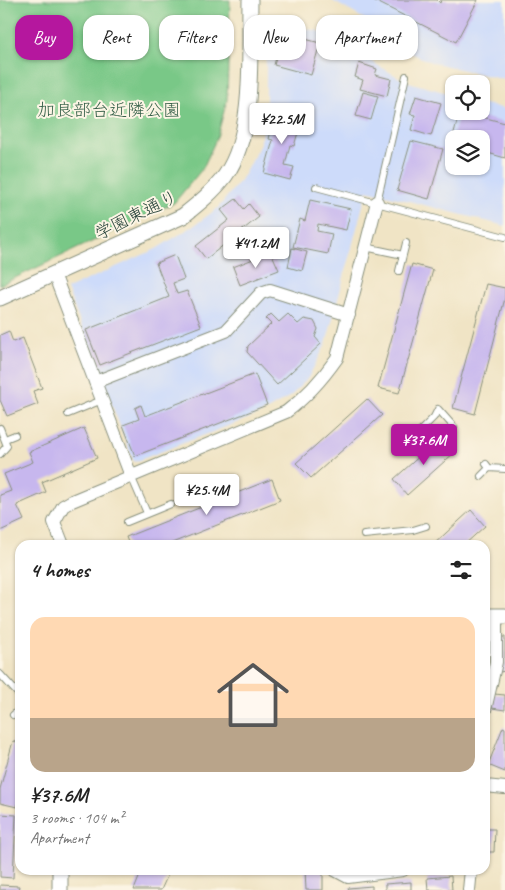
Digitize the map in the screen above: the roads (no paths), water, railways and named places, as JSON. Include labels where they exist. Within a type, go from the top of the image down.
[{"type":"street","name":"学園東通り","points":[[0,298],[183,216],[205,198],[226,175],[240,144],[248,106],[250,0]]},
{"type":"street","points":[[61,540],[54,522],[63,506],[286,412],[297,404],[337,358],[377,202]]},
{"type":"street","points":[[54,274],[131,476]]},
{"type":"street","points":[[95,382],[226,331],[261,293],[270,290],[348,315]]},
{"type":"street","points":[[490,664],[495,616]]},
{"type":"street","points":[[490,786],[505,788]]},
{"type":"street","points":[[60,875],[60,890]]},
{"type":"street","points":[[344,875],[348,877],[364,875]]},
{"type":"street","points":[[469,890],[470,875]]},
{"type":"lane","points":[[377,202],[406,76]]},
{"type":"lane","points":[[316,187],[505,237]]},
{"type":"lane","points":[[399,271],[406,243]]},
{"type":"lane","points":[[365,247],[403,255]]},
{"type":"lane","points":[[68,414],[102,400]]},
{"type":"lane","points":[[420,431],[434,417],[438,409],[454,427]]},
{"type":"lane","points":[[0,428],[7,446],[0,454]]},
{"type":"lane","points":[[5,439],[15,435]]},
{"type":"lane","points":[[481,476],[487,466],[505,469]]},
{"type":"lane","points":[[131,476],[148,513]]},
{"type":"lane","points":[[127,522],[171,504]]},
{"type":"lane","points":[[364,535],[413,530],[426,526]]},
{"type":"lane","points":[[0,674],[15,690]]},
{"type":"park label","name":"加良部台近隣公園","points":[[109,110]]}]
